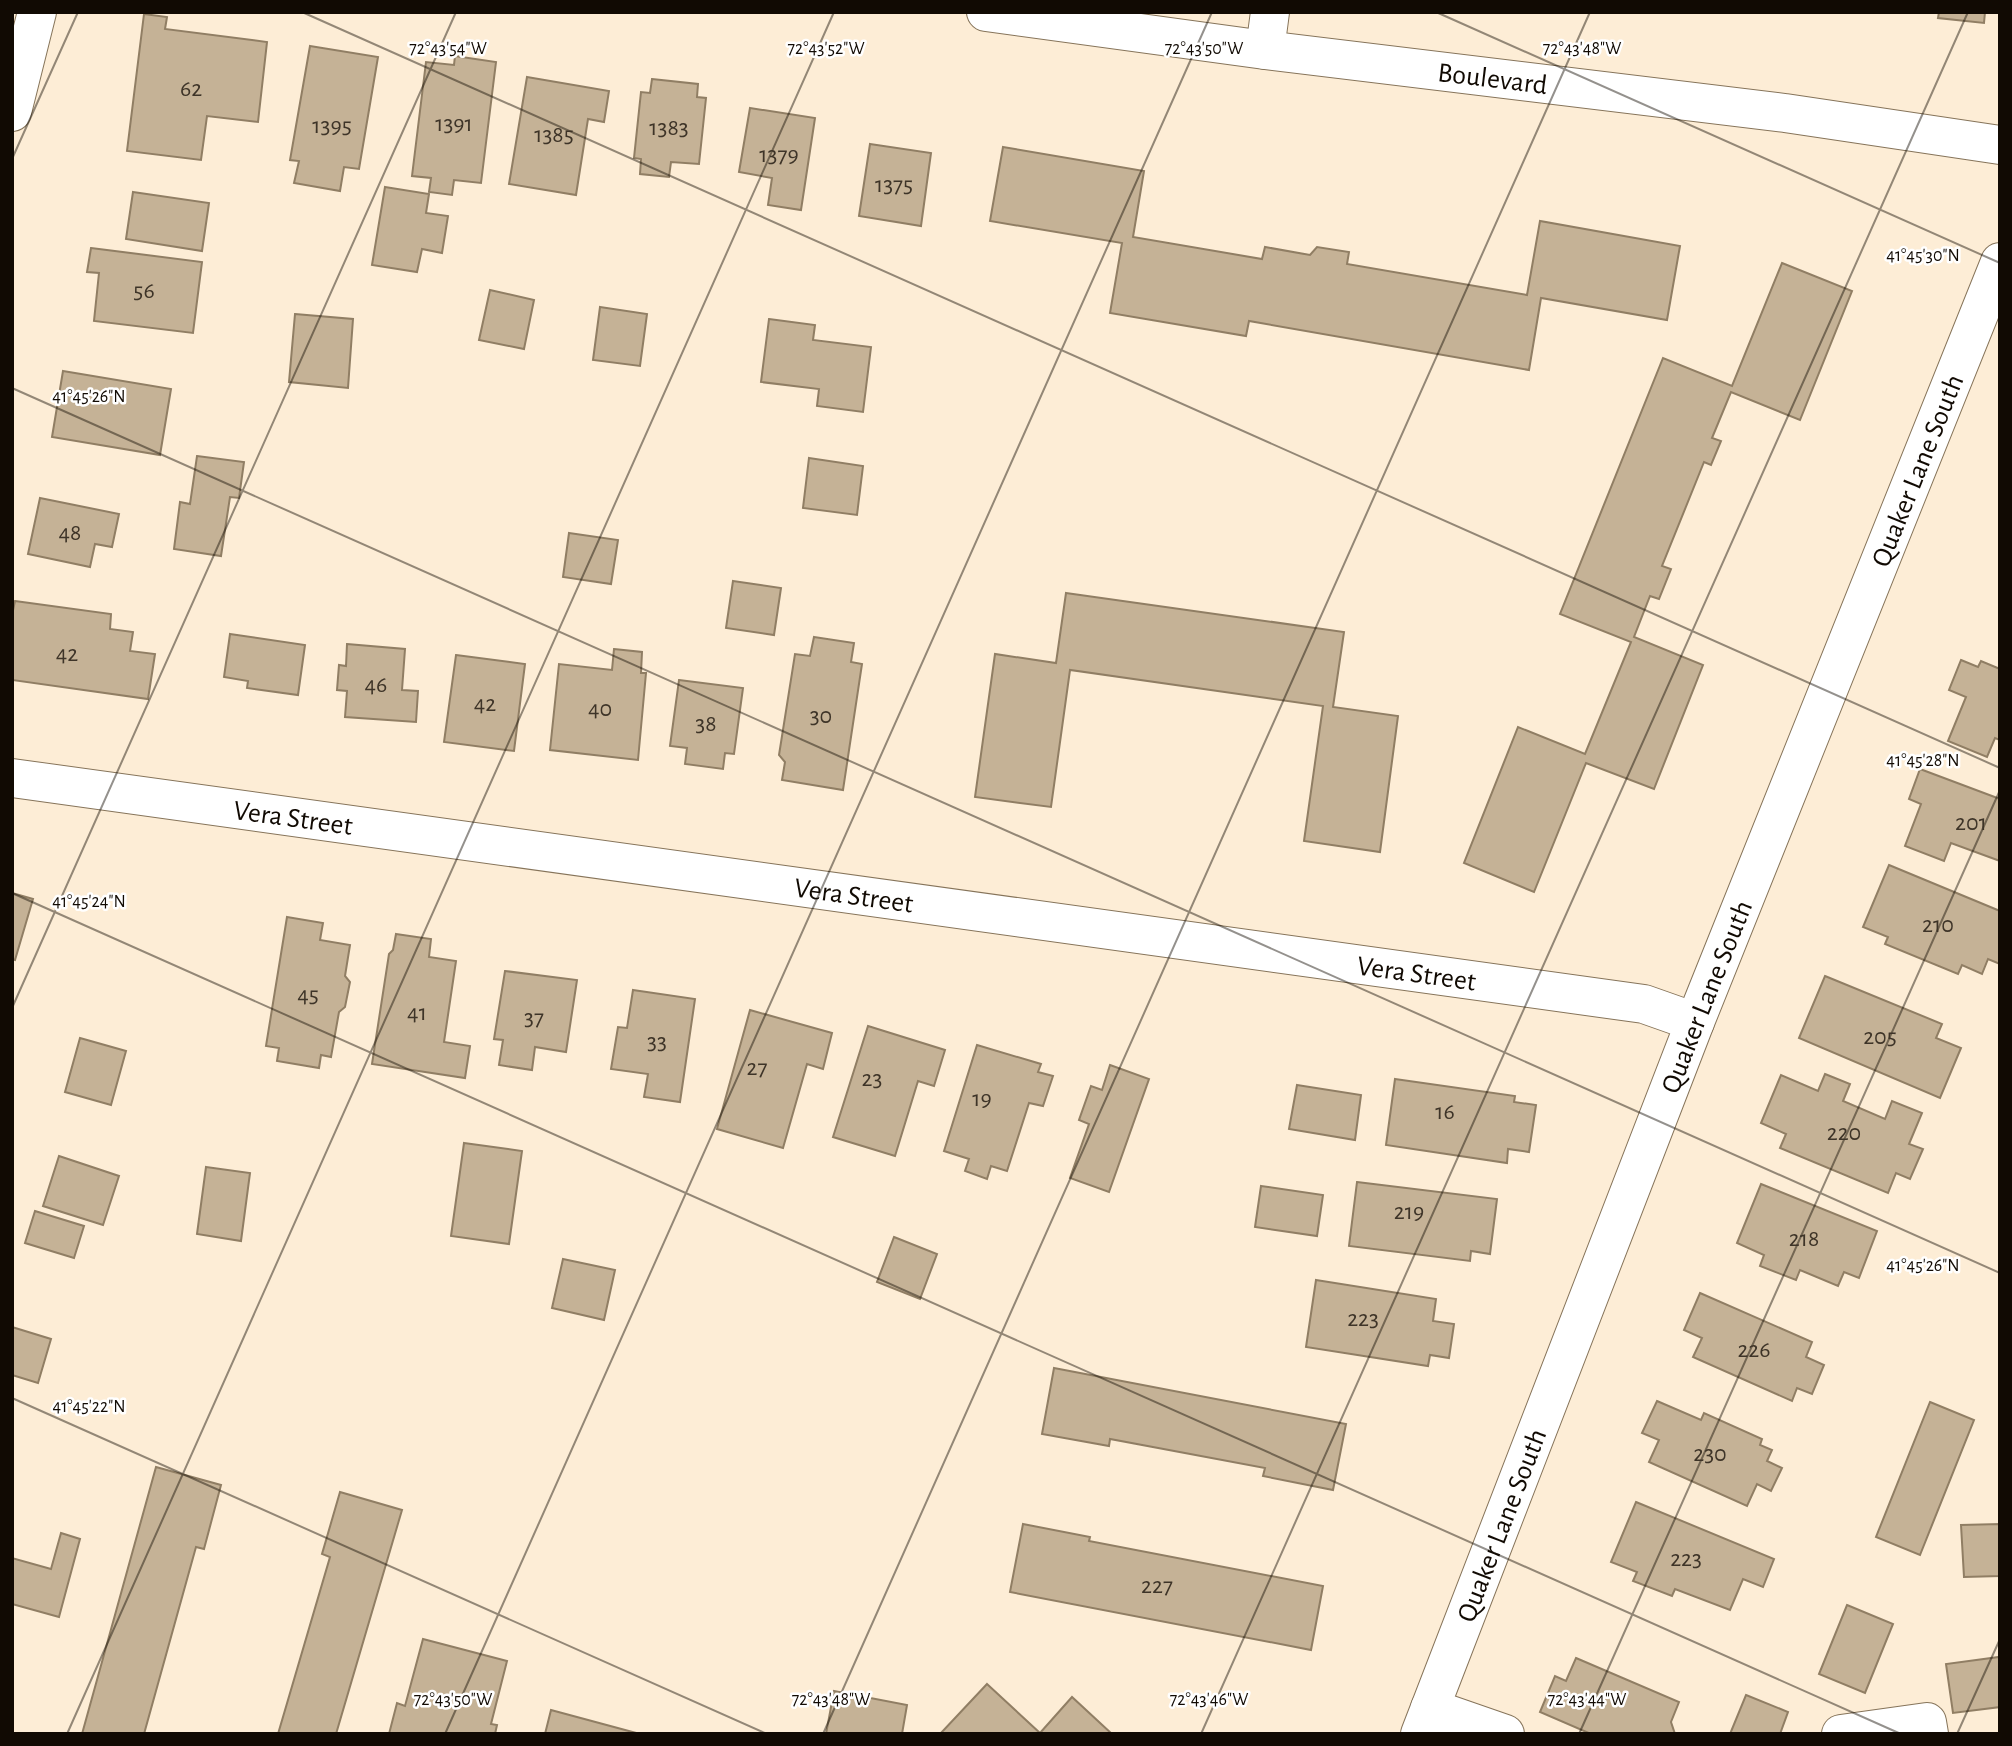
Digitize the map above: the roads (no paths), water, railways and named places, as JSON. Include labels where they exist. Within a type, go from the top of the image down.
[{"type":"main road","points":[[12,112],[37,12]]},
{"type":"main road","name":"Boulevard","points":[[986,12],[1265,50],[1785,113],[2000,145]]},
{"type":"main road","points":[[1265,50],[1270,12]]},
{"type":"main road","name":"Quaker Lane South","points":[[1425,1721],[1695,1022],[2000,262]]},
{"type":"main road","name":"Vera Street","points":[[12,778],[1644,1004],[1695,1022]]},
{"type":"main road","points":[[1425,1721],[1505,1734]]},
{"type":"main road","points":[[1841,1734],[1927,1722],[1929,1734]]}]
